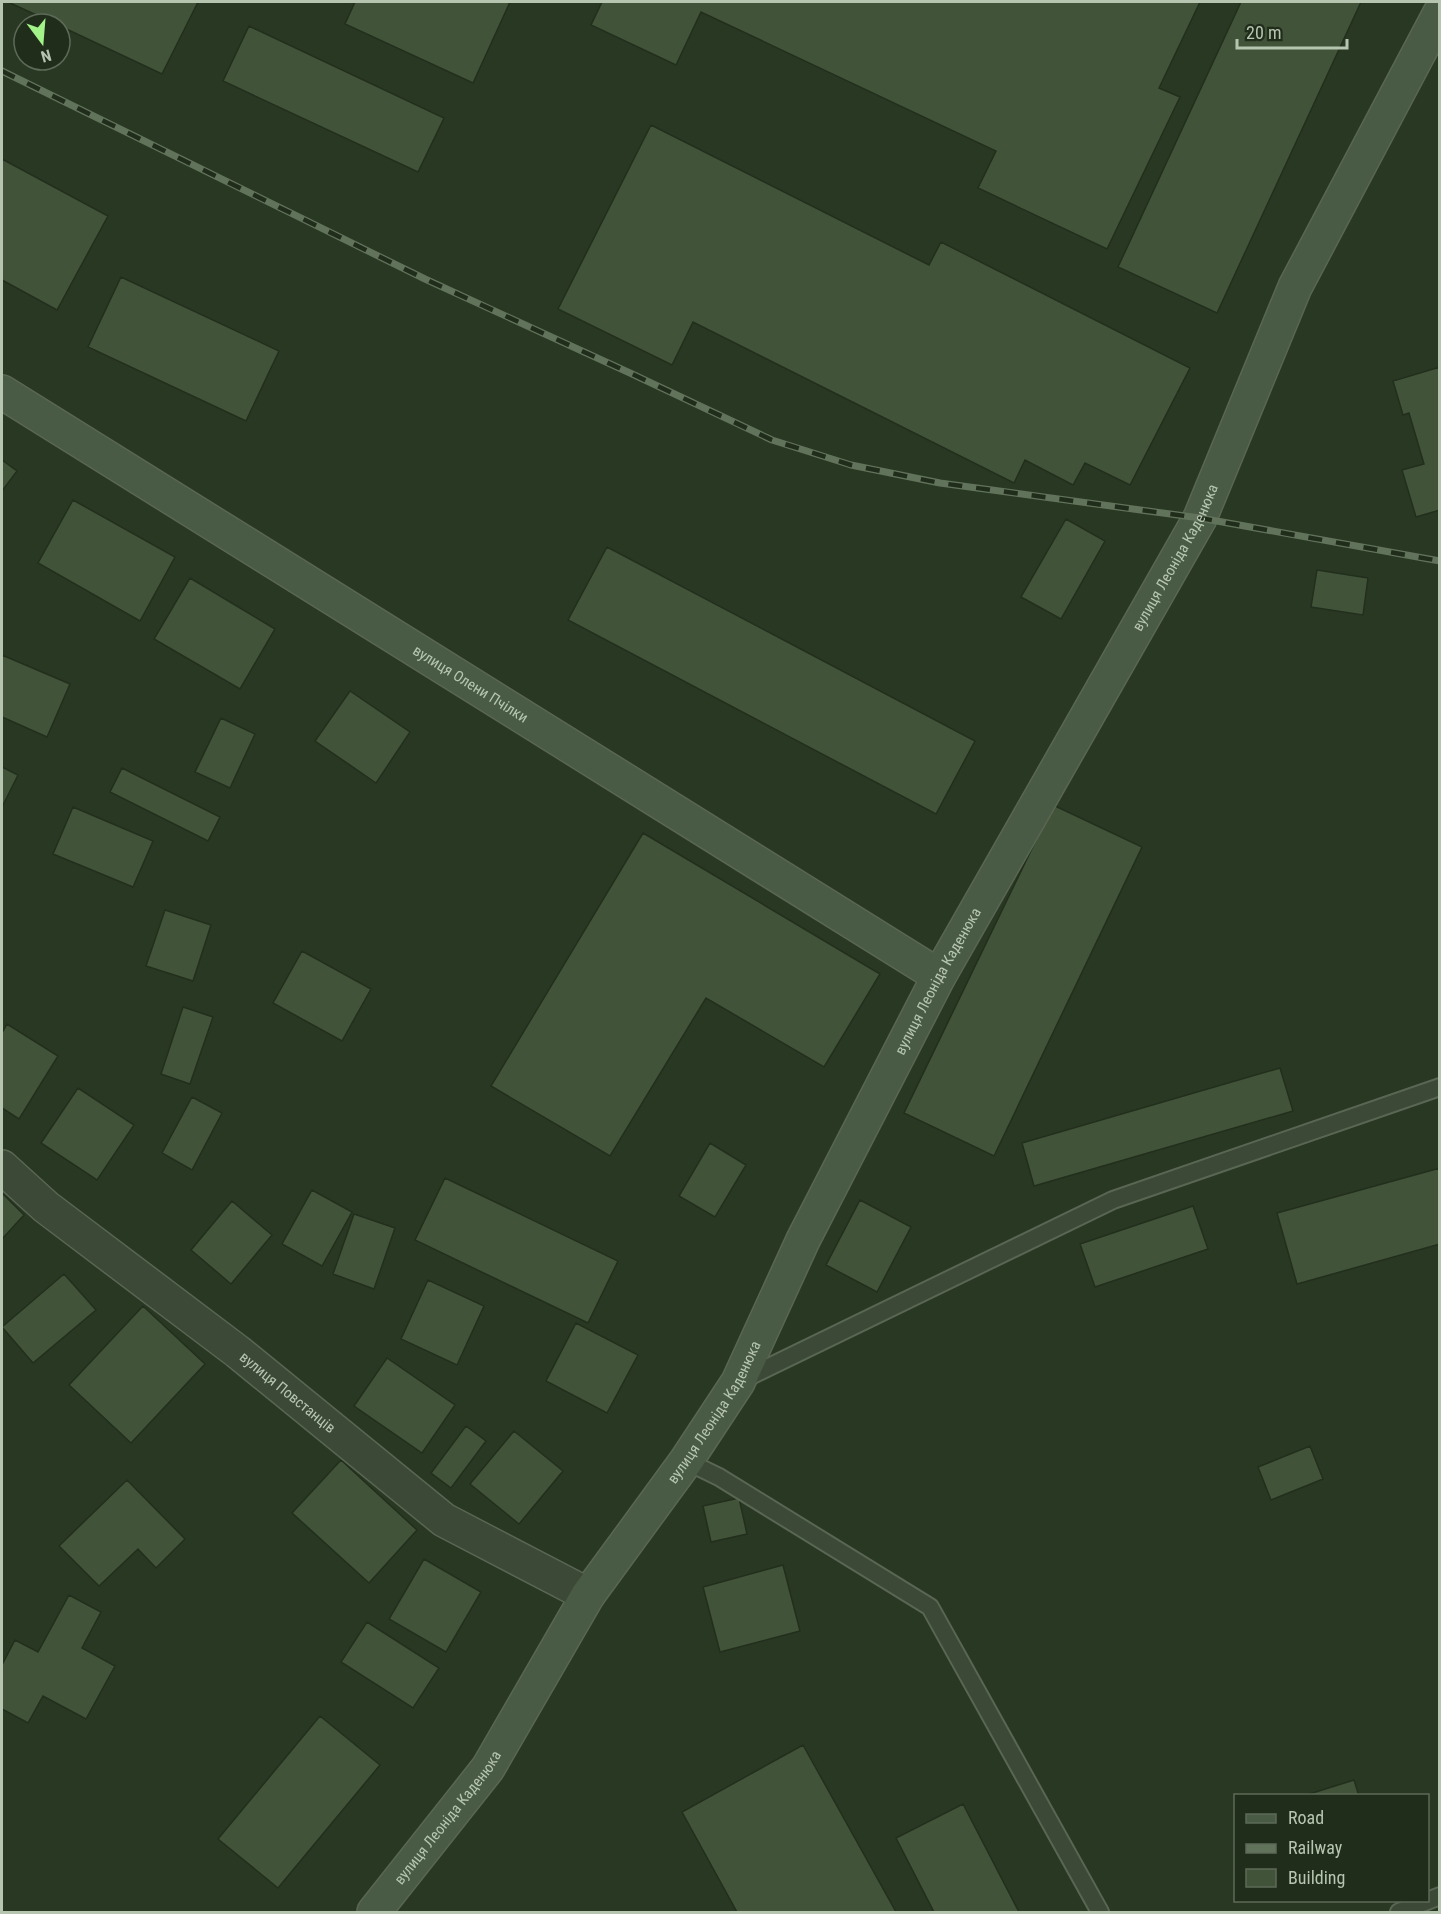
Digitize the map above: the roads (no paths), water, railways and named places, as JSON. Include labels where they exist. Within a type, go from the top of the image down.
[{"type":"street","name":"вулиця Леоніда Каденюка","points":[[374,1912],[488,1768],[588,1595],[686,1461],[738,1382],[803,1240],[939,976],[1200,518],[1295,287],[1440,13]]},
{"type":"street","name":"вулиця Олени Пчілки","points":[[2,392],[939,976]]},
{"type":"street","name":"вулиця Повстанців","points":[[2,1167],[46,1207],[238,1352],[444,1520],[588,1595]]},
{"type":"lane","points":[[738,1382],[1113,1200],[1440,1087]]},
{"type":"lane","points":[[686,1461],[719,1477],[930,1607],[1101,1912]]},
{"type":"lane","points":[[1399,1912],[1425,1902]]},
{"type":"railway","points":[[2,71],[425,279],[772,440],[851,465],[940,483],[1200,518],[1440,561]]}]
